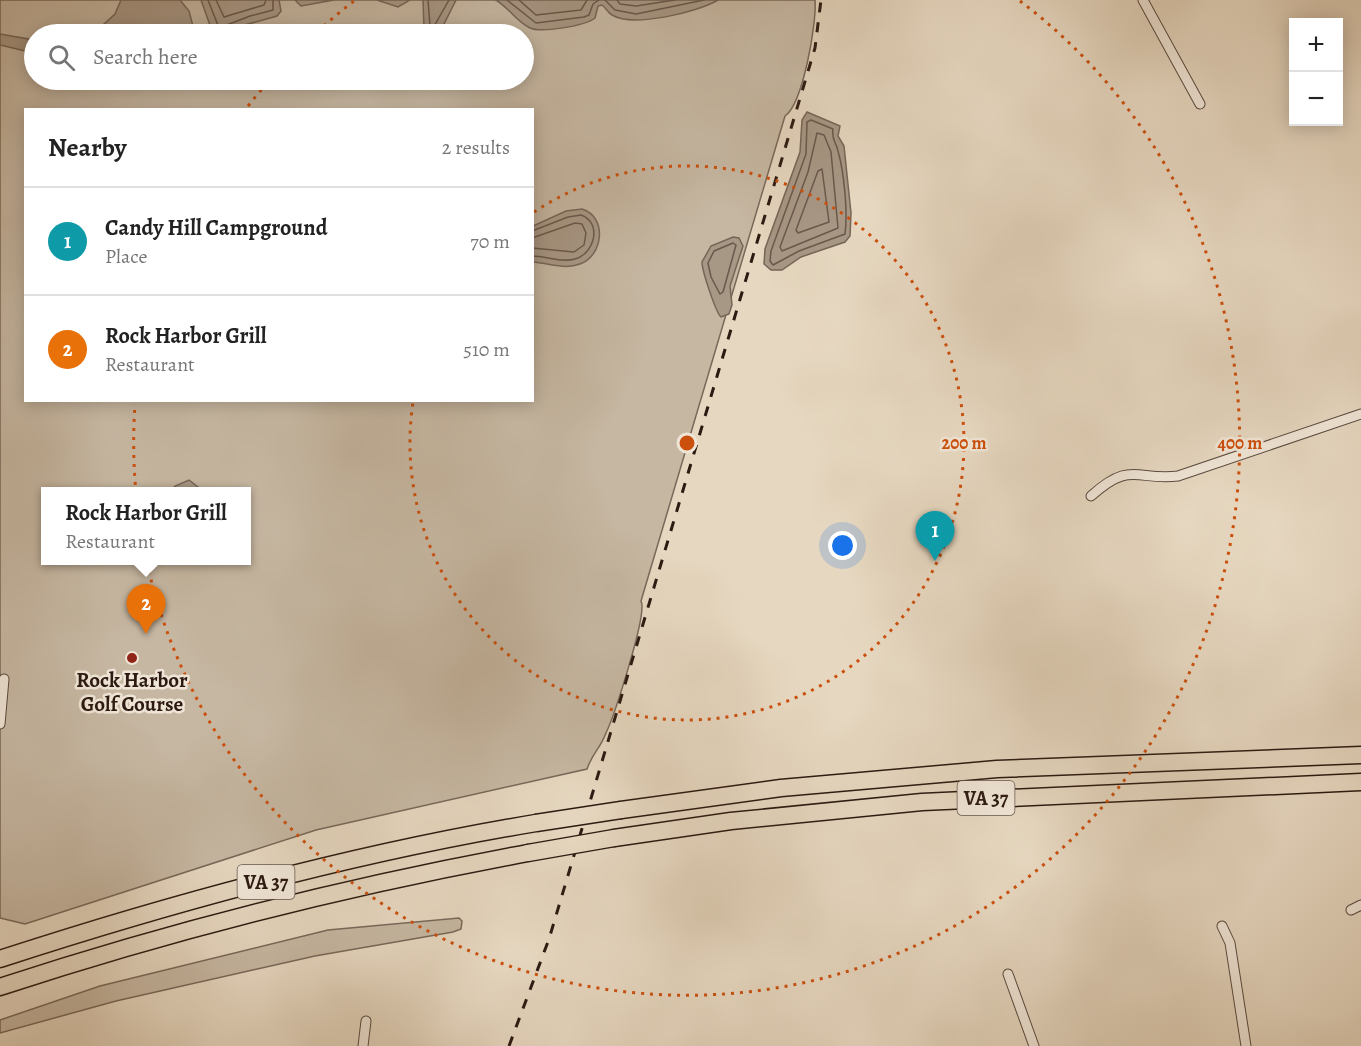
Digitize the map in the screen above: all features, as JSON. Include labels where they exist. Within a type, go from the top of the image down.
[{"type":"highway","points":[[1211,760],[1361,746]]},
{"type":"highway","name":"VA 37","points":[[0,959],[128,919],[307,871],[536,824],[621,810],[731,794],[890,777],[1038,767],[1361,755]]},
{"type":"highway","name":"VA 37","points":[[0,987],[272,908],[441,869],[614,838],[731,821],[922,802],[1361,783]]},
{"type":"highway","points":[[1206,789],[1361,792]]},
{"type":"street","points":[[1143,0],[1200,104]]},
{"type":"street","points":[[1091,496],[1122,475],[1134,473],[1178,476],[1361,414]]},
{"type":"street","points":[[0,724],[4,679]]},
{"type":"street","points":[[1351,910],[1361,905]]},
{"type":"street","points":[[1222,926],[1230,943],[1246,1046]]},
{"type":"street","points":[[1008,974],[1034,1046]]},
{"type":"street","points":[[363,1046],[366,1021]]},
{"type":"shaded area","points":[[0,0],[815,0],[814,26],[803,80],[792,108],[785,116],[641,601],[640,624],[622,687],[604,738],[587,769],[316,830],[25,924],[0,918]]},
{"type":"shaded area","points":[[459,918],[462,921],[461,929],[453,932],[315,956],[116,1001],[0,1033],[0,1020],[100,986],[328,930]]},
{"type":"water","points":[[121,0],[180,0],[189,11],[192,24],[104,24],[115,14]]},
{"type":"water","points":[[201,0],[279,0],[281,11],[277,16],[248,24],[210,24]]},
{"type":"water","points":[[295,0],[334,0],[301,6]]},
{"type":"water","points":[[377,0],[410,0],[398,7]]},
{"type":"water","points":[[423,0],[456,0],[444,24],[424,24]]},
{"type":"water","points":[[496,0],[718,0],[709,5],[665,17],[635,20],[612,15],[602,5],[598,6],[595,18],[590,21],[543,30],[534,29],[534,24],[524,24]]},
{"type":"water","points":[[0,34],[24,38],[24,51],[0,45]]},
{"type":"water","points":[[807,112],[840,126],[838,136],[844,146],[851,213],[850,236],[845,242],[801,257],[782,270],[771,270],[764,264],[765,249],[800,152],[802,120]]},
{"type":"water","points":[[582,209],[596,220],[599,237],[594,253],[588,260],[574,266],[534,262],[534,226],[566,211]]},
{"type":"water","points":[[733,237],[739,238],[743,246],[730,286],[732,305],[729,314],[721,317],[704,274],[702,262],[711,246]]},
{"type":"water","points":[[189,480],[198,487],[174,487]]},
{"type":"railway","points":[[509,1046],[549,939],[815,48],[821,0]]},
{"type":"place","name":"Candy Hill Campground","points":[[935,561]]},
{"type":"place","name":"Rock Harbor Grill","points":[[146,634]]},
{"type":"place","name":"Rock Harbor Golf Course","points":[[132,658]]}]
